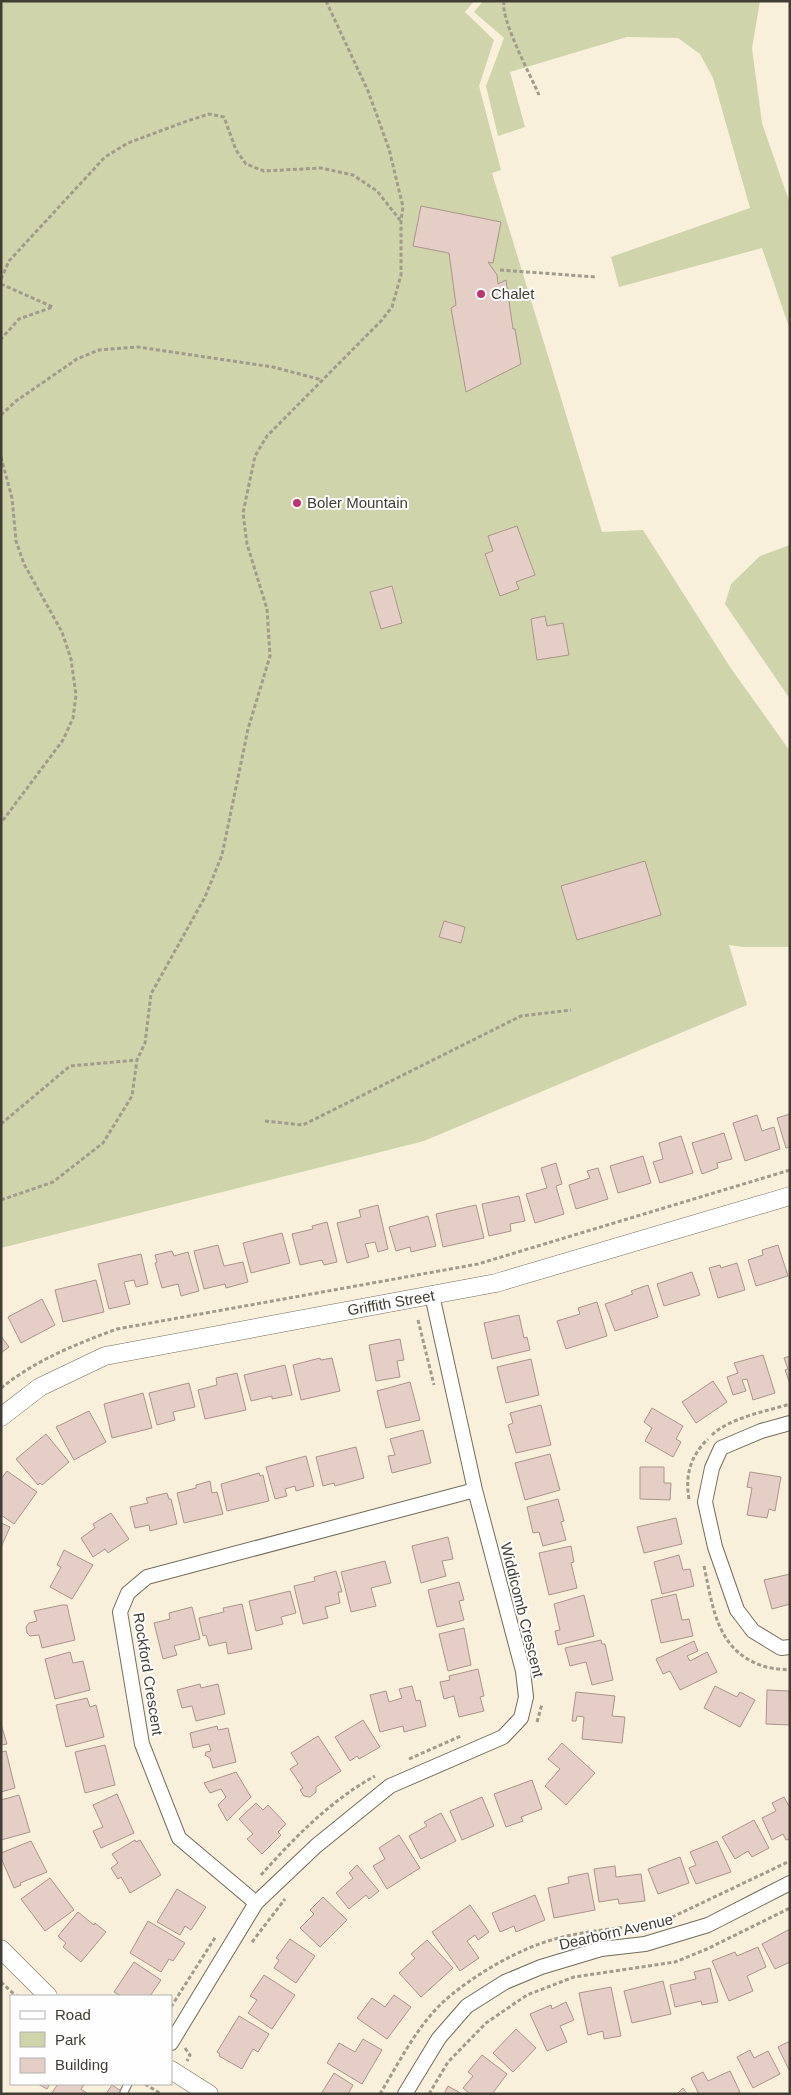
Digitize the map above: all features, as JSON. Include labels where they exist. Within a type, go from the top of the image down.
[{"type":"street","name":"Griffith Street","points":[[1,1417],[40,1387],[105,1356],[496,1283],[790,1196]]},
{"type":"street","name":"Widdicomb Crescent","points":[[172,2041],[256,1903],[316,1846],[390,1786],[503,1737],[521,1718],[526,1697],[523,1671],[475,1490],[432,1295]]},
{"type":"street","points":[[790,1423],[761,1431],[721,1448],[712,1468],[705,1502],[715,1547],[737,1610],[753,1631],[781,1648],[790,1647]]},
{"type":"street","name":"Rockford Crescent","points":[[256,1903],[179,1838],[142,1744],[120,1612],[128,1594],[147,1577],[475,1490]]},
{"type":"street","name":"Dearborn Avenue","points":[[405,2094],[439,2038],[467,2006],[505,1982],[541,1967],[601,1949],[645,1944],[708,1925],[790,1882]]},
{"type":"street","points":[[1,1948],[47,1995]]},
{"type":"street","points":[[172,2071],[209,2094]]},
{"type":"lane","points":[[124,2092],[128,2085]]},
{"type":"path","points":[[1,1200],[53,1182],[103,1143],[132,1096],[137,1060],[145,1043],[151,994],[205,897],[222,855],[248,729],[270,656],[267,609],[247,544],[243,513],[255,456],[267,436],[381,321],[392,307],[401,275],[401,220],[403,207],[389,149],[368,91],[326,1]]},
{"type":"path","points":[[504,1],[503,7],[513,38],[539,95]]},
{"type":"path","points":[[1,279],[9,261],[105,157],[128,143],[209,114],[224,117],[236,150],[246,164],[264,172],[321,168],[353,174],[377,191],[401,220]]},
{"type":"path","points":[[500,270],[596,278]]},
{"type":"path","points":[[1,284],[53,307],[18,319],[1,339]]},
{"type":"path","points":[[1,415],[16,401],[77,359],[99,350],[138,347],[273,367],[322,380]]},
{"type":"path","points":[[1,457],[12,498],[16,541],[24,564],[62,632],[71,659],[76,695],[74,718],[63,740],[1,823]]},
{"type":"path","points":[[265,1121],[302,1125],[521,1016],[571,1010]]},
{"type":"path","points":[[1,1124],[70,1066],[137,1060]]},
{"type":"path","points":[[1,1388],[46,1358],[117,1329],[478,1264],[790,1170]]},
{"type":"path","points":[[418,1320],[435,1388]]},
{"type":"path","points":[[535,1726],[539,1720],[542,1700]]},
{"type":"path","points":[[408,1759],[465,1735]]},
{"type":"path","points":[[244,1893],[285,1848],[314,1821],[342,1798],[377,1775]]},
{"type":"path","points":[[248,1948],[286,1898]]},
{"type":"path","points":[[429,2094],[448,2062],[486,2023],[527,1995],[574,1977],[675,1962],[707,1949],[790,1908]]},
{"type":"path","points":[[172,2005],[218,1932]]},
{"type":"path","points":[[1,1982],[15,1995]]},
{"type":"path","points":[[187,2043],[184,2049],[190,2055]]},
{"type":"path","points":[[147,2085],[161,2094]]},
{"type":"green space","name":"Boler Mountain","points":[[1,1],[474,1],[465,12],[494,40],[479,86],[501,170],[492,173],[602,532],[643,530],[730,667],[790,751],[790,947],[743,947],[729,945],[747,1005],[424,1141],[1,1248]]},
{"type":"green space","points":[[483,1],[760,1],[752,48],[762,123],[790,204],[790,330],[762,248],[619,287],[611,257],[750,208],[713,78],[700,54],[678,38],[627,37],[510,72],[525,127],[498,136],[486,86],[504,38],[474,12]]},
{"type":"green space","points":[[790,545],[790,699],[725,604],[731,584],[760,556]]},
{"type":"building","name":"Chalet","points":[[421,206],[501,222],[493,263],[488,262],[497,275],[498,284],[506,280],[513,329],[515,329],[521,364],[466,392],[451,308],[456,305],[449,253],[413,246]]},
{"type":"building","points":[[517,526],[535,575],[516,582],[519,589],[500,596],[485,554],[493,551],[488,536]]},
{"type":"building","points":[[392,586],[402,623],[381,629],[370,592]]},
{"type":"building","points":[[545,616],[547,626],[563,623],[569,655],[537,660],[531,619]]},
{"type":"building","points":[[645,861],[661,915],[577,940],[561,886]]},
{"type":"building","points":[[444,921],[465,927],[461,943],[439,937]]},
{"type":"building","points":[[790,1114],[790,1147],[786,1148],[777,1118]]},
{"type":"building","points":[[757,1115],[762,1131],[774,1127],[780,1149],[745,1161],[733,1123]]},
{"type":"building","points":[[724,1133],[732,1159],[717,1163],[718,1168],[702,1174],[692,1143]]},
{"type":"building","points":[[681,1136],[693,1173],[660,1183],[653,1162],[663,1159],[659,1143]]},
{"type":"building","points":[[643,1156],[651,1183],[618,1193],[610,1166]]},
{"type":"building","points":[[556,1163],[562,1184],[556,1186],[564,1214],[535,1223],[526,1194],[547,1188],[541,1168]]},
{"type":"building","points":[[598,1168],[608,1199],[576,1209],[569,1185],[590,1178],[587,1171]]},
{"type":"building","points":[[519,1196],[525,1221],[510,1224],[511,1231],[489,1236],[482,1204]]},
{"type":"building","points":[[378,1205],[388,1249],[378,1252],[375,1242],[365,1244],[369,1257],[347,1263],[337,1223],[361,1217],[359,1210]]},
{"type":"building","points":[[476,1205],[484,1238],[443,1247],[436,1214]]},
{"type":"building","points":[[428,1216],[436,1246],[411,1252],[410,1247],[396,1251],[389,1227]]},
{"type":"building","points":[[327,1222],[337,1262],[324,1265],[322,1260],[300,1265],[292,1234],[313,1229],[312,1226]]},
{"type":"building","points":[[282,1233],[290,1263],[251,1273],[243,1243]]},
{"type":"building","points":[[218,1245],[224,1266],[243,1262],[248,1282],[226,1288],[225,1284],[204,1289],[194,1251]]},
{"type":"building","points":[[778,1245],[788,1276],[756,1286],[748,1260],[763,1255],[762,1250]]},
{"type":"building","points":[[172,1251],[174,1256],[188,1252],[199,1291],[181,1296],[178,1284],[162,1288],[155,1263],[157,1262],[155,1255]]},
{"type":"building","points":[[141,1254],[148,1284],[136,1287],[134,1280],[124,1282],[130,1304],[109,1309],[98,1264]]},
{"type":"building","points":[[737,1263],[745,1290],[718,1298],[709,1268],[720,1265],[721,1268]]},
{"type":"building","points":[[692,1272],[700,1295],[664,1306],[657,1284]]},
{"type":"building","points":[[96,1280],[104,1312],[63,1322],[55,1290]]},
{"type":"building","points":[[648,1285],[658,1317],[615,1331],[605,1304],[633,1294],[631,1291]]},
{"type":"building","points":[[42,1299],[55,1325],[21,1343],[8,1317]]},
{"type":"building","points":[[597,1302],[607,1336],[566,1349],[557,1321],[580,1314],[578,1308]]},
{"type":"building","points":[[519,1315],[524,1338],[527,1337],[530,1350],[492,1359],[484,1323]]},
{"type":"building","points":[[1,1336],[9,1347],[1,1353]]},
{"type":"building","points":[[400,1339],[404,1360],[397,1361],[400,1377],[376,1381],[369,1345]]},
{"type":"building","points":[[763,1355],[775,1393],[753,1400],[747,1379],[742,1380],[746,1391],[733,1395],[727,1377],[738,1373],[734,1363]]},
{"type":"building","points":[[790,1356],[790,1384],[785,1370],[788,1369],[784,1358]]},
{"type":"building","points":[[320,1358],[321,1360],[332,1358],[340,1391],[301,1400],[293,1365]]},
{"type":"building","points":[[531,1359],[539,1395],[506,1403],[497,1367]]},
{"type":"building","points":[[285,1365],[292,1395],[272,1399],[272,1396],[251,1401],[244,1375]]},
{"type":"building","points":[[237,1373],[246,1410],[205,1419],[198,1390],[217,1385],[216,1378]]},
{"type":"building","points":[[713,1381],[727,1402],[696,1423],[682,1402]]},
{"type":"building","points":[[410,1382],[420,1420],[386,1428],[377,1391]]},
{"type":"building","points":[[189,1383],[195,1407],[173,1412],[175,1420],[157,1425],[149,1393]]},
{"type":"building","points":[[143,1393],[152,1428],[112,1438],[104,1404]]},
{"type":"building","points":[[541,1405],[551,1445],[516,1453],[508,1425],[513,1423],[510,1413]]},
{"type":"building","points":[[652,1408],[683,1426],[676,1439],[681,1442],[673,1457],[645,1441],[652,1428],[644,1422]]},
{"type":"building","points":[[89,1411],[106,1442],[74,1460],[56,1427]]},
{"type":"building","points":[[423,1430],[431,1463],[392,1473],[388,1456],[395,1455],[390,1439]]},
{"type":"building","points":[[46,1434],[69,1462],[42,1485],[40,1483],[38,1485],[16,1459]]},
{"type":"building","points":[[356,1447],[364,1478],[335,1486],[334,1483],[323,1486],[316,1457]]},
{"type":"building","points":[[550,1454],[560,1490],[525,1500],[515,1463]]},
{"type":"building","points":[[306,1456],[314,1486],[296,1491],[295,1486],[285,1489],[287,1496],[275,1499],[266,1467]]},
{"type":"building","points":[[640,1467],[664,1467],[664,1483],[671,1483],[670,1500],[640,1499]]},
{"type":"building","points":[[7,1471],[37,1492],[14,1524],[1,1515],[1,1479]]},
{"type":"building","points":[[750,1472],[781,1477],[775,1511],[769,1509],[767,1518],[747,1515],[752,1488],[747,1487]]},
{"type":"building","points":[[259,1473],[260,1476],[263,1475],[269,1501],[227,1511],[221,1484]]},
{"type":"building","points":[[210,1481],[212,1493],[217,1492],[223,1514],[184,1523],[177,1493],[196,1488],[196,1485]]},
{"type":"building","points":[[167,1493],[169,1499],[171,1499],[177,1524],[150,1531],[149,1525],[135,1528],[130,1507],[148,1503],[146,1498]]},
{"type":"building","points":[[558,1499],[564,1521],[561,1522],[566,1540],[543,1546],[539,1532],[533,1533],[527,1507]]},
{"type":"building","points":[[111,1513],[129,1539],[108,1553],[105,1549],[93,1557],[81,1538],[95,1528],[93,1524]]},
{"type":"building","points":[[676,1518],[682,1544],[644,1553],[637,1527]]},
{"type":"building","points":[[1,1523],[10,1527],[1,1547]]},
{"type":"building","points":[[448,1537],[453,1559],[442,1561],[446,1576],[421,1583],[412,1546]]},
{"type":"building","points":[[571,1546],[574,1562],[571,1563],[577,1588],[549,1595],[539,1553]]},
{"type":"building","points":[[64,1550],[93,1565],[72,1599],[50,1587],[61,1567],[57,1565]]},
{"type":"building","points":[[679,1555],[683,1570],[690,1569],[694,1586],[662,1594],[654,1562]]},
{"type":"building","points":[[385,1561],[391,1583],[371,1588],[376,1606],[351,1612],[341,1572]]},
{"type":"building","points":[[336,1571],[342,1592],[338,1592],[340,1603],[325,1607],[328,1618],[303,1624],[294,1586],[315,1581],[314,1577]]},
{"type":"building","points":[[790,1574],[790,1604],[772,1609],[764,1580]]},
{"type":"building","points":[[459,1582],[464,1600],[459,1601],[464,1620],[437,1627],[428,1590]]},
{"type":"building","points":[[290,1591],[296,1613],[281,1617],[283,1624],[256,1631],[249,1601]]},
{"type":"building","points":[[676,1594],[682,1620],[689,1619],[693,1636],[661,1643],[651,1600]]},
{"type":"building","points":[[584,1595],[594,1636],[558,1645],[555,1631],[560,1630],[554,1604]]},
{"type":"building","points":[[242,1604],[252,1649],[228,1654],[226,1642],[209,1646],[206,1635],[203,1636],[199,1618],[224,1612],[223,1608]]},
{"type":"building","points":[[67,1605],[75,1640],[42,1648],[39,1635],[30,1636],[27,1633],[26,1627],[29,1623],[37,1621],[34,1611]]},
{"type":"building","points":[[192,1607],[200,1639],[174,1646],[177,1655],[163,1659],[154,1623],[170,1619],[169,1613]]},
{"type":"building","points":[[464,1628],[471,1665],[448,1671],[439,1634]]},
{"type":"building","points":[[601,1640],[602,1644],[605,1644],[613,1680],[592,1685],[586,1662],[570,1666],[565,1648]]},
{"type":"building","points":[[694,1641],[698,1651],[687,1656],[690,1661],[707,1652],[717,1672],[680,1690],[670,1671],[663,1674],[656,1659]]},
{"type":"building","points":[[70,1652],[73,1663],[83,1661],[90,1690],[55,1699],[45,1659]]},
{"type":"building","points":[[478,1669],[484,1696],[480,1697],[484,1711],[459,1717],[454,1696],[444,1699],[440,1682],[450,1680],[449,1676]]},
{"type":"building","points":[[200,1684],[201,1688],[218,1684],[225,1714],[196,1721],[192,1706],[182,1708],[177,1690]]},
{"type":"building","points":[[412,1686],[416,1701],[420,1700],[426,1726],[404,1732],[403,1726],[380,1732],[370,1695],[386,1691],[389,1702],[402,1698],[399,1689]]},
{"type":"building","points":[[715,1686],[737,1697],[740,1692],[755,1700],[740,1727],[704,1708]]},
{"type":"building","points":[[767,1690],[789,1691],[790,1725],[766,1724]]},
{"type":"building","points":[[576,1692],[615,1696],[612,1716],[625,1717],[622,1743],[582,1739],[584,1717],[577,1716],[576,1721],[572,1721]]},
{"type":"building","points":[[87,1698],[90,1707],[96,1705],[104,1737],[66,1747],[56,1705]]},
{"type":"building","points":[[363,1720],[380,1747],[359,1759],[357,1756],[350,1761],[335,1737]]},
{"type":"building","points":[[1,1724],[7,1744],[1,1745]]},
{"type":"building","points":[[217,1726],[218,1730],[228,1728],[236,1762],[213,1768],[210,1758],[205,1755],[206,1752],[211,1751],[209,1744],[193,1748],[190,1733]]},
{"type":"building","points":[[318,1736],[341,1771],[316,1787],[316,1792],[310,1797],[304,1796],[300,1790],[303,1788],[290,1769],[298,1764],[291,1753]]},
{"type":"building","points":[[562,1743],[595,1773],[566,1805],[545,1786],[560,1769],[548,1759]]},
{"type":"building","points":[[105,1745],[115,1785],[85,1793],[75,1752]]},
{"type":"building","points":[[6,1751],[15,1788],[1,1792],[1,1752]]},
{"type":"building","points":[[236,1772],[251,1797],[227,1821],[218,1805],[226,1797],[221,1789],[210,1793],[204,1783]]},
{"type":"building","points":[[532,1780],[542,1809],[521,1817],[523,1821],[506,1827],[494,1794]]},
{"type":"building","points":[[117,1794],[134,1833],[101,1848],[93,1831],[103,1827],[93,1805]]},
{"type":"building","points":[[19,1795],[30,1832],[1,1840],[1,1800]]},
{"type":"building","points":[[482,1797],[494,1826],[462,1840],[450,1811]]},
{"type":"building","points":[[784,1797],[790,1808],[790,1839],[786,1840],[783,1834],[772,1840],[762,1818],[776,1811],[772,1803]]},
{"type":"building","points":[[256,1803],[263,1810],[268,1805],[286,1824],[278,1832],[281,1835],[262,1854],[247,1839],[253,1834],[239,1819]]},
{"type":"building","points":[[441,1813],[456,1841],[421,1859],[409,1836],[427,1826],[424,1822]]},
{"type":"building","points":[[754,1820],[769,1848],[752,1857],[748,1851],[735,1859],[722,1837]]},
{"type":"building","points":[[399,1835],[420,1868],[387,1889],[373,1866],[385,1859],[379,1848]]},
{"type":"building","points":[[135,1840],[136,1842],[140,1840],[161,1875],[130,1893],[121,1877],[118,1879],[111,1868],[118,1863],[112,1854]]},
{"type":"building","points":[[31,1841],[47,1872],[20,1883],[21,1885],[14,1888],[1,1858],[1,1853]]},
{"type":"building","points":[[717,1841],[731,1872],[696,1884],[689,1868],[696,1865],[690,1852]]},
{"type":"building","points":[[680,1857],[689,1883],[658,1894],[648,1869]]},
{"type":"building","points":[[357,1865],[379,1891],[369,1899],[366,1895],[349,1909],[336,1893],[353,1878],[349,1873]]},
{"type":"building","points":[[615,1866],[616,1877],[641,1874],[645,1901],[619,1904],[618,1899],[599,1902],[594,1869]]},
{"type":"building","points":[[588,1873],[595,1910],[554,1918],[548,1888],[569,1883],[568,1877]]},
{"type":"building","points":[[50,1878],[74,1910],[45,1931],[21,1899]]},
{"type":"building","points":[[177,1889],[206,1907],[191,1930],[185,1926],[180,1935],[157,1922]]},
{"type":"building","points":[[535,1895],[545,1920],[516,1932],[514,1926],[500,1932],[492,1913]]},
{"type":"building","points":[[323,1897],[347,1920],[320,1947],[300,1928],[314,1914],[310,1910]]},
{"type":"building","points":[[470,1905],[489,1932],[478,1940],[475,1935],[467,1941],[479,1958],[460,1971],[432,1932]]},
{"type":"building","points":[[78,1912],[106,1932],[81,1962],[63,1947],[66,1943],[58,1936]]},
{"type":"building","points":[[148,1921],[185,1943],[173,1961],[169,1959],[161,1972],[130,1953]]},
{"type":"building","points":[[790,1929],[790,1962],[775,1969],[762,1944]]},
{"type":"building","points":[[290,1939],[315,1956],[296,1983],[274,1968],[279,1960],[276,1958]]},
{"type":"building","points":[[427,1940],[453,1968],[421,1997],[399,1973],[415,1958],[411,1954]]},
{"type":"building","points":[[758,1947],[766,1967],[747,1976],[753,1991],[729,2001],[712,1961],[735,1952],[737,1956]]},
{"type":"building","points":[[134,1962],[161,1980],[151,1995],[119,1995],[114,1992]]},
{"type":"building","points":[[710,1968],[718,2002],[702,2005],[701,2001],[675,2007],[670,1985],[696,1979],[694,1972]]},
{"type":"building","points":[[264,1975],[295,1995],[272,2029],[248,2013],[257,2000],[250,1996]]},
{"type":"building","points":[[663,1981],[671,2014],[632,2023],[624,1991]]},
{"type":"building","points":[[611,1987],[621,2036],[604,2039],[603,2031],[588,2035],[579,1993]]},
{"type":"building","points":[[394,1995],[411,2007],[387,2039],[357,2018],[372,1998],[385,2007]]},
{"type":"building","points":[[566,2002],[574,2020],[560,2026],[567,2042],[547,2051],[530,2014],[551,2005],[552,2009]]},
{"type":"building","points":[[239,2016],[269,2034],[258,2052],[253,2049],[242,2069],[219,2056],[220,2054],[217,2052]]},
{"type":"building","points":[[516,2029],[536,2048],[513,2072],[493,2053]]},
{"type":"building","points":[[363,2039],[382,2050],[362,2084],[327,2063],[339,2043],[355,2052]]},
{"type":"building","points":[[790,2041],[790,2072],[778,2047]]},
{"type":"building","points":[[750,2050],[754,2058],[768,2051],[780,2074],[753,2088],[737,2057]]},
{"type":"building","points":[[482,2055],[507,2074],[492,2094],[470,2094],[463,2088],[473,2076],[468,2072]]},
{"type":"building","points":[[730,2071],[740,2092],[736,2094],[699,2094],[691,2078],[703,2072],[708,2081]]},
{"type":"building","points":[[334,2073],[353,2085],[348,2094],[321,2094]]},
{"type":"building","points":[[40,2085],[49,2085],[47,2089]]},
{"type":"building","points":[[57,2085],[84,2085],[81,2089],[88,2094],[51,2094]]},
{"type":"building","points":[[112,2085],[126,2094],[106,2094]]},
{"type":"building","points":[[448,2086],[462,2094],[444,2094]]},
{"type":"building","points":[[683,2088],[687,2094],[677,2094]]},
{"type":"place","name":"Chalet","points":[[481,294]]},
{"type":"place","name":"Boler Mountain","points":[[297,503]]}]
